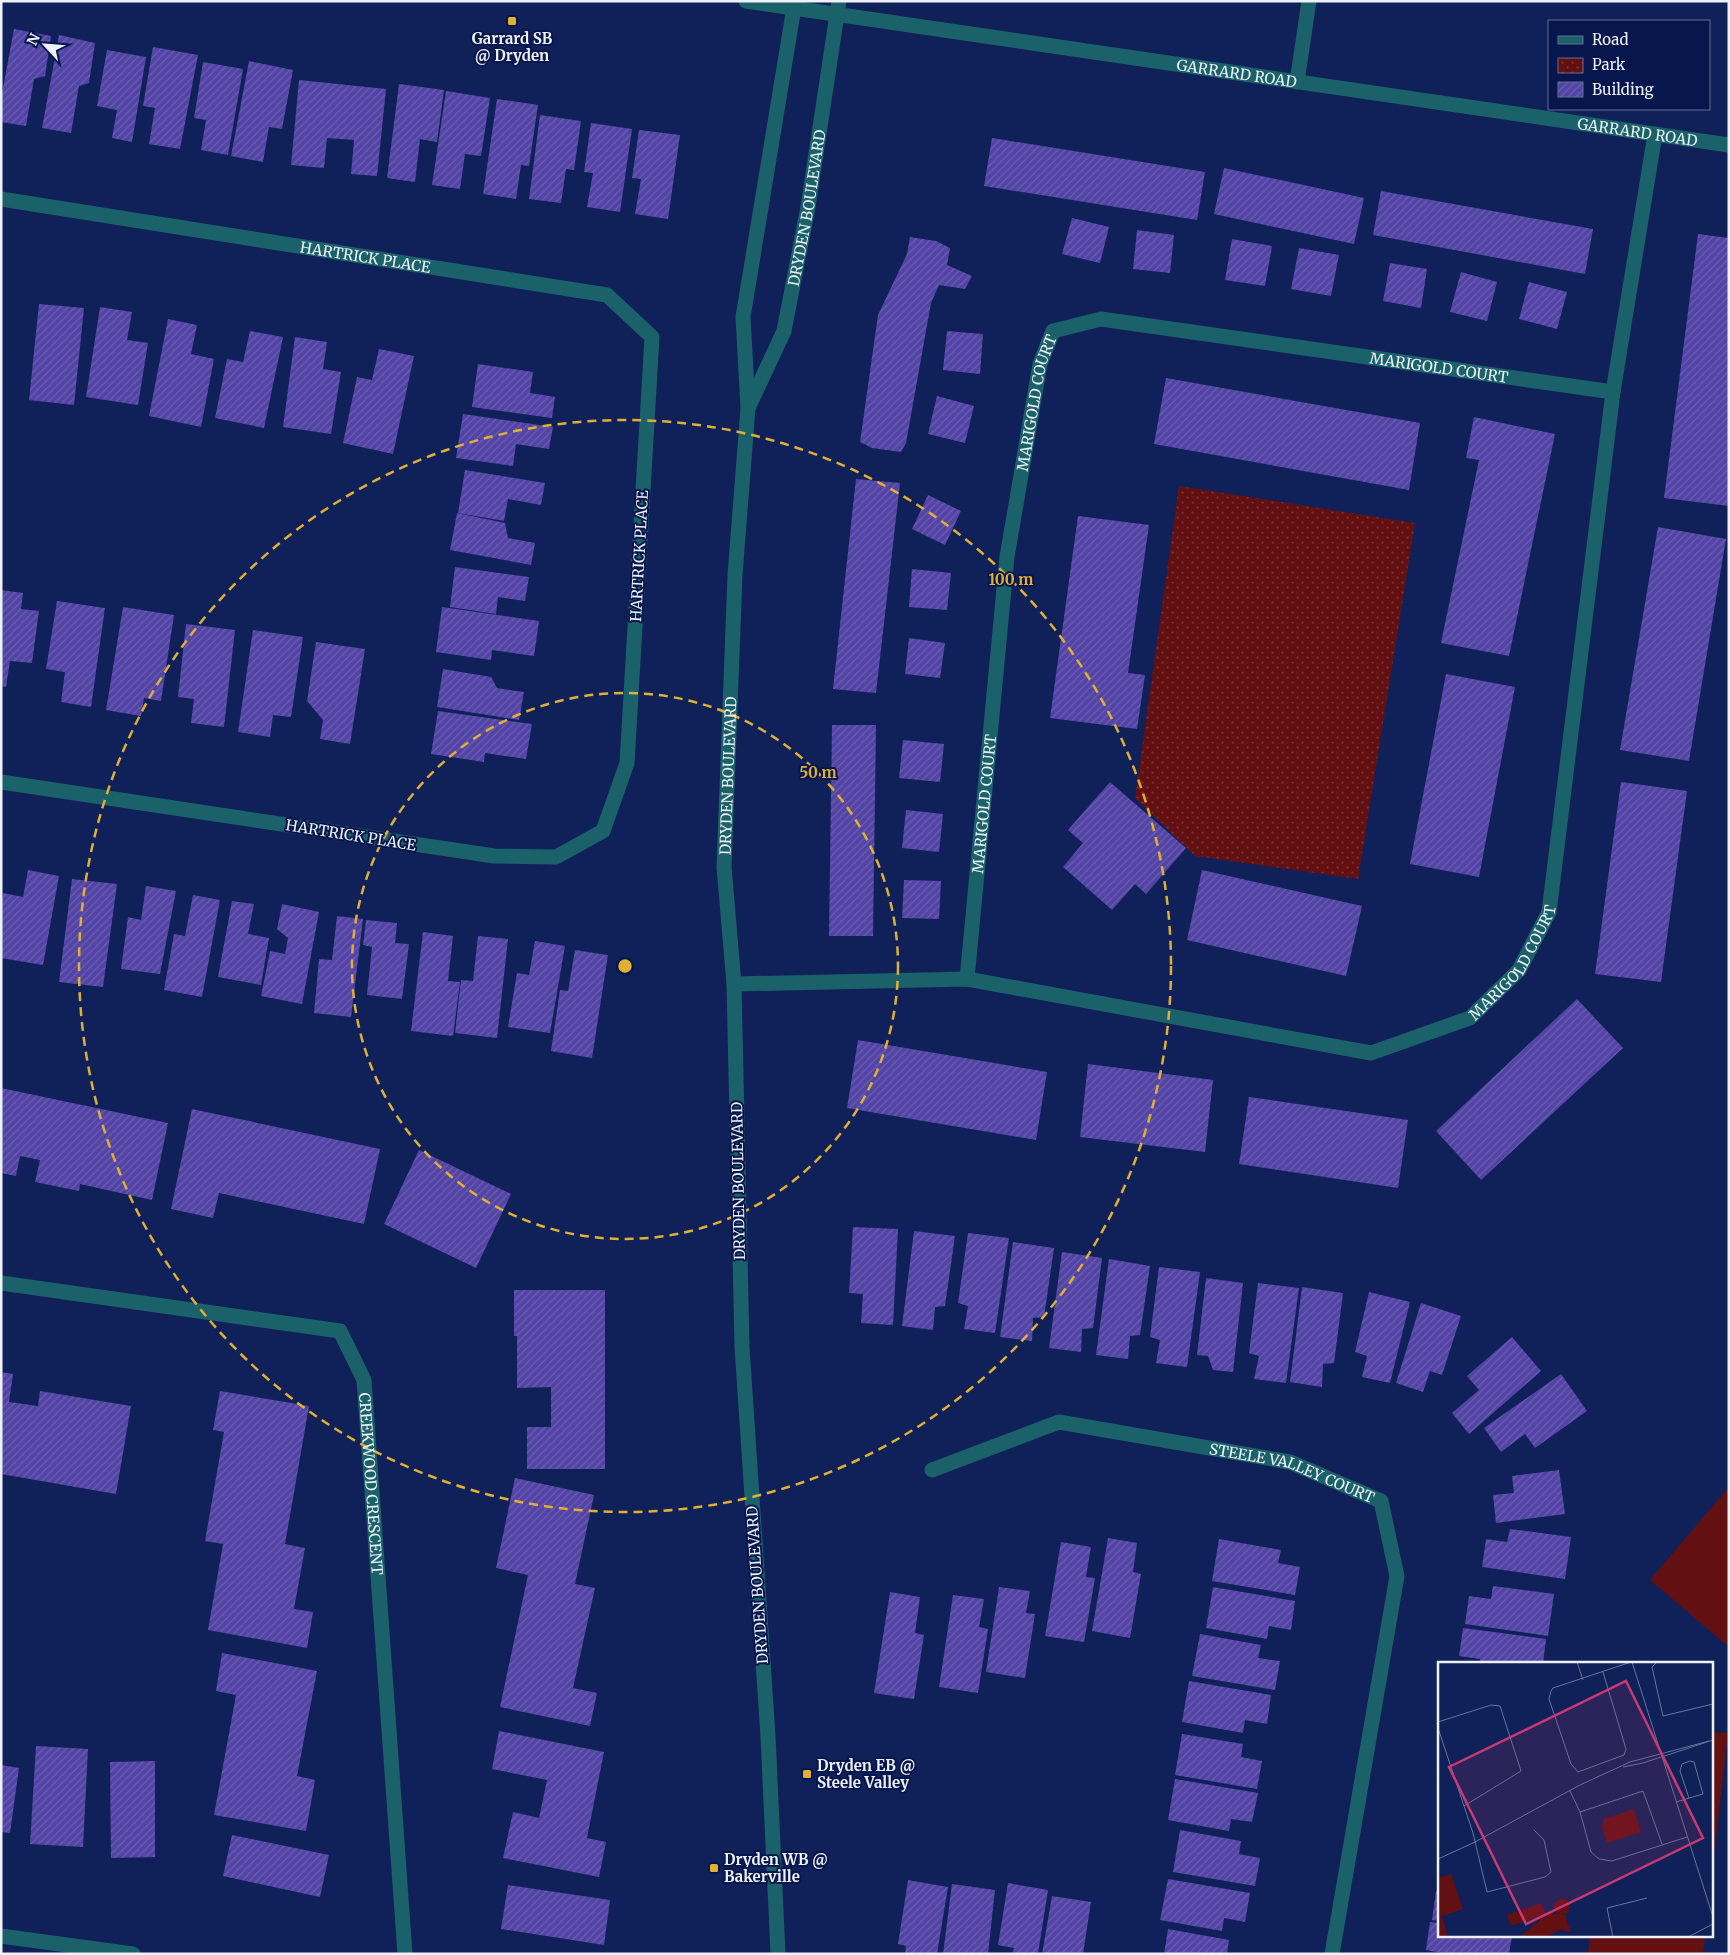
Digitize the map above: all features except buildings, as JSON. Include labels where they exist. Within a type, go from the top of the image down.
[{"type":"street","name":"GARRARD ROAD","points":[[746,1],[838,8],[1297,82],[1729,145]]},
{"type":"street","points":[[1297,82],[1309,1]]},
{"type":"street","name":"DRYDEN BOULEVARD","points":[[778,1954],[768,1736],[742,1347],[734,984],[724,867],[736,575],[748,408],[743,317],[795,5]]},
{"type":"street","name":"DRYDEN BOULEVARD","points":[[748,408],[784,331],[808,207],[838,8]]},
{"type":"street","name":"MARIGOLD COURT","points":[[734,984],[967,979],[1371,1054],[1470,1018],[1520,970],[1549,912],[1613,392],[1655,134]]},
{"type":"street","name":"HARTRICK PLACE","points":[[1,199],[607,295],[652,337],[627,763],[603,831],[556,857],[494,856],[1,782]]},
{"type":"street","name":"MARIGOLD COURT","points":[[967,979],[1007,556],[1040,364],[1053,331],[1101,319],[1613,392]]},
{"type":"street","name":"CREEKWOOD CRESCENT","points":[[1,1283],[340,1331],[364,1380],[405,1954]]},
{"type":"street","name":"STEELE VALLEY COURT","points":[[932,1470],[1059,1422],[1290,1462],[1382,1501],[1397,1576],[1332,1954]]},
{"type":"street","points":[[1,1936],[133,1954]]},
{"type":"green space","points":[[1179,486],[1415,523],[1358,879],[1195,856],[1135,798]]},
{"type":"green space","points":[[1729,1487],[1729,1647],[1650,1580]]},
{"type":"green space","points":[[1712,1732],[1728,1733],[1712,1872]]},
{"type":"green space","points":[[1590,1938],[1705,1938],[1703,1954],[1588,1954]]},
{"type":"place","name":"Garrard SB @ Dryden","points":[[512,21]]},
{"type":"place","name":"Dryden EB @ Steele Valley","points":[[807,1774]]},
{"type":"place","name":"Dryden WB @ Bakerville","points":[[714,1868]]}]
